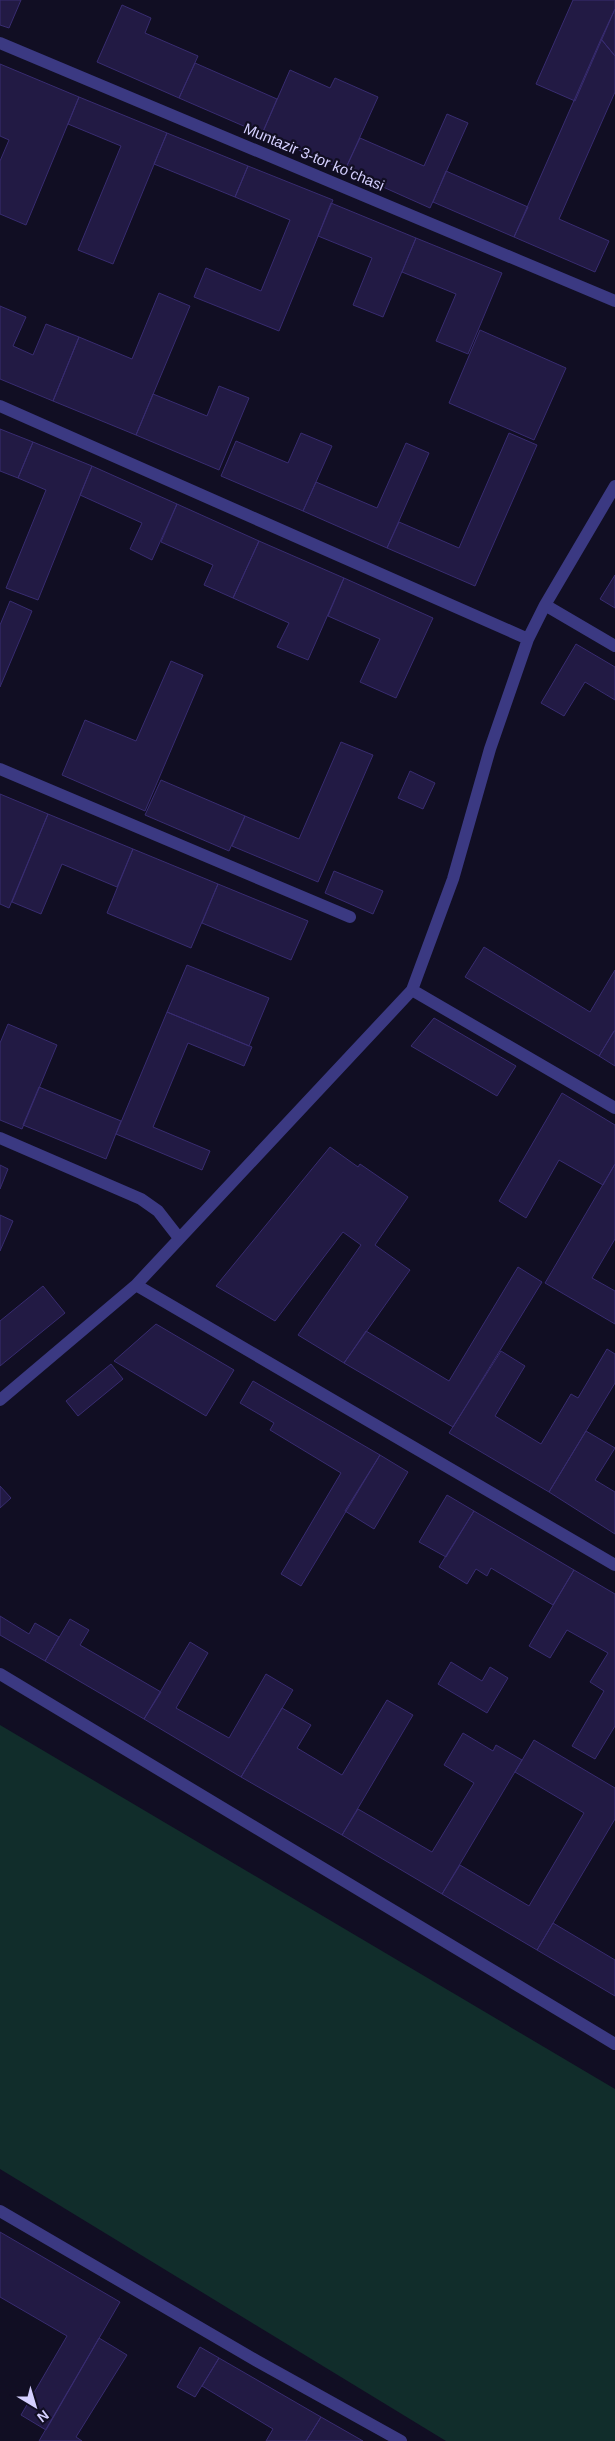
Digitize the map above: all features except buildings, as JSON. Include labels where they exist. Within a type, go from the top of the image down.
[{"type":"street","name":"Muntazir 3-tor koʻchasi","points":[[0,43],[615,301]]},
{"type":"street","points":[[0,406],[528,639]]},
{"type":"street","points":[[0,1400],[136,1284],[412,990],[453,879],[490,749],[528,639],[544,605],[615,486]]},
{"type":"street","points":[[544,605],[615,646]]},
{"type":"street","points":[[0,769],[350,917]]},
{"type":"street","points":[[412,990],[615,1108]]},
{"type":"street","points":[[0,1138],[141,1199],[158,1211],[179,1238]]},
{"type":"street","points":[[136,1284],[615,1565]]},
{"type":"street","points":[[0,1674],[615,2044]]},
{"type":"street","points":[[0,2211],[401,2441]]},
{"type":"green space","points":[[0,1725],[615,2089],[615,2441],[446,2441],[0,2169]]}]
